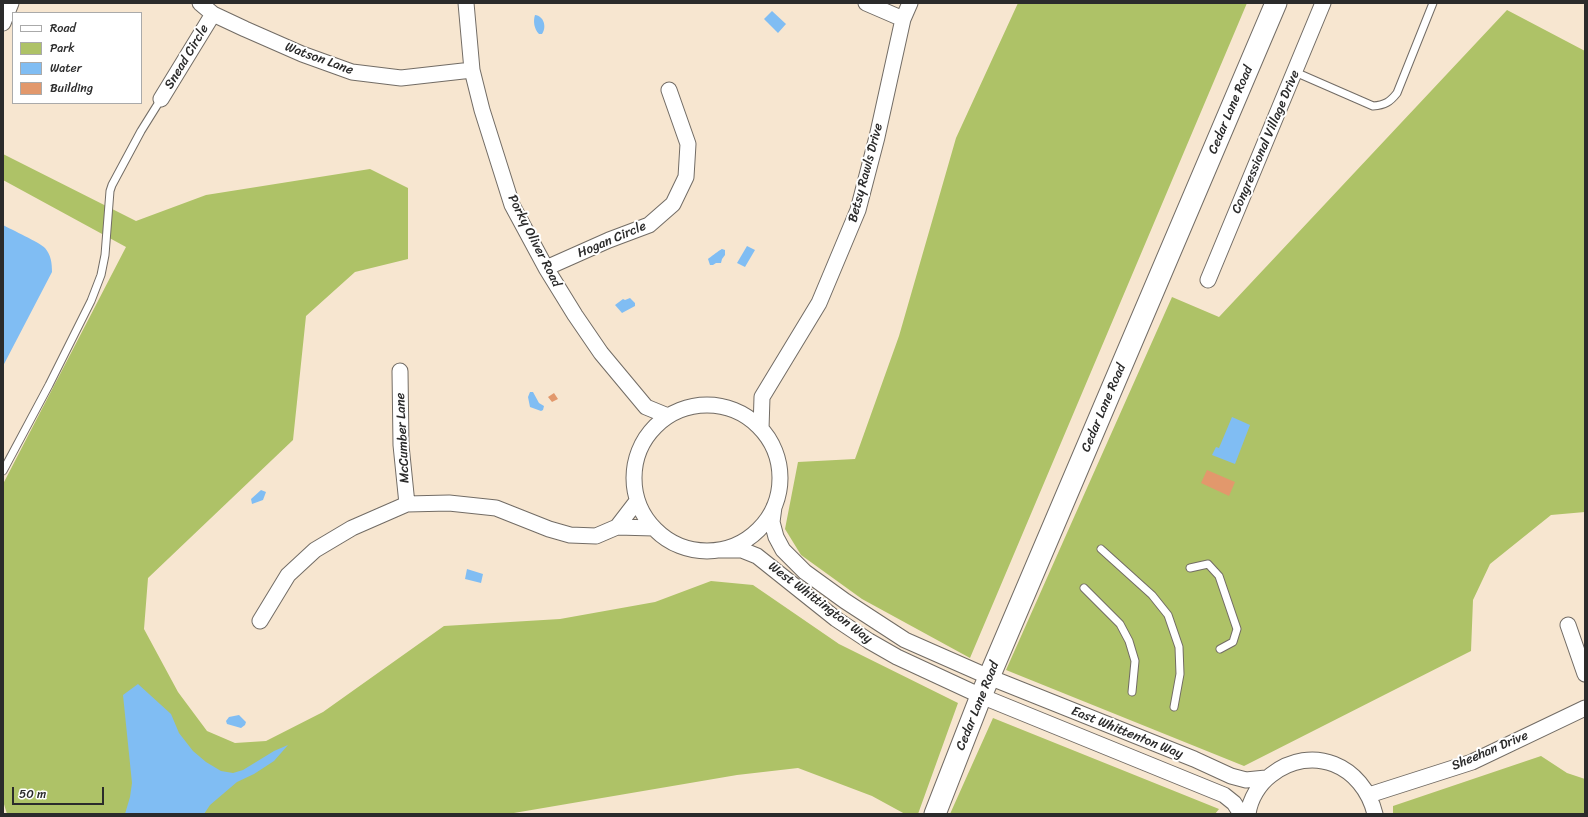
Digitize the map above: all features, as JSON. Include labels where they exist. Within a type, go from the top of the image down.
[{"type":"street","points":[[3,23],[11,3]]},
{"type":"street","name":"Watson Lane","points":[[200,3],[213,14],[302,54],[352,72],[400,78],[472,70]]},
{"type":"street","name":"Porky Oliver Road","points":[[466,3],[472,70],[482,110],[512,205],[546,268],[601,353],[646,407],[668,416]]},
{"type":"street","points":[[866,3],[902,19]]},
{"type":"street","name":"Betsy Rawls Drive","points":[[761,429],[762,397],[819,303],[858,210],[877,137],[902,19],[910,3]]},
{"type":"street","name":"Cedar Lane Road","points":[[935,814],[981,696],[1276,3]]},
{"type":"street","name":"Congressional Village Drive","points":[[1208,280],[1324,3]]},
{"type":"street","name":"Snead Circle","points":[[161,99],[213,14]]},
{"type":"street","name":"Hogan Circle","points":[[546,268],[609,240],[649,226],[673,204],[686,177],[688,144],[669,90]]},
{"type":"street","name":"McCumber Lane","points":[[400,371],[401,445],[407,504]]},
{"type":"street","points":[[735,411],[762,397]]},
{"type":"street","points":[[617,527],[637,501],[634,488],[635,466],[638,454],[647,436],[657,425],[668,416],[679,411],[701,406],[710,406],[735,411],[749,419],[761,429],[770,441],[778,461],[780,474],[779,488],[774,507],[763,525],[754,534],[740,543],[721,550]]},
{"type":"street","points":[[646,407],[647,436]]},
{"type":"street","name":"West Whittington Way","points":[[637,501],[641,511],[663,537],[690,549],[708,551],[742,550],[757,556],[836,619],[869,640],[897,657],[981,696]]},
{"type":"street","points":[[260,621],[288,575],[315,550],[352,528],[407,504],[449,503],[496,508],[550,529],[570,535],[596,536],[617,527],[654,528]]},
{"type":"street","name":"West Whittington Way","points":[[774,507],[772,522],[776,537],[783,550],[805,572],[845,602],[904,640],[990,677]]},
{"type":"street","points":[[1568,625],[1585,674]]},
{"type":"street","name":"East Whittenton Way","points":[[990,677],[1187,756],[1231,776],[1246,780],[1266,778]]},
{"type":"street","name":"East Whittenton Way","points":[[981,696],[1224,796],[1234,803],[1241,814]]},
{"type":"street","name":"Sheehan Drive","points":[[1369,794],[1472,762],[1585,708]]},
{"type":"street","points":[[1248,814],[1253,797],[1266,778],[1279,768],[1294,762],[1308,760],[1325,761],[1348,771],[1360,781],[1369,794],[1375,814]]},
{"type":"lane","points":[[1295,72],[1373,106],[1384,105],[1391,101],[1397,93],[1433,3]]},
{"type":"lane","points":[[3,471],[49,385],[91,301],[105,255],[110,191],[112,185],[134,143],[161,99]]},
{"type":"lane","points":[[1101,550],[1152,595],[1168,615],[1179,647],[1180,674],[1174,708]]},
{"type":"lane","points":[[1190,568],[1208,564],[1219,576],[1237,629],[1233,642],[1220,649]]},
{"type":"lane","points":[[1084,588],[1120,624],[1129,641],[1135,660],[1132,692]]},
{"type":"green space","points":[[1018,3],[1247,3],[970,658],[862,599],[801,555],[785,529],[798,462],[855,459],[899,336],[956,138]]},
{"type":"green space","points":[[1507,10],[1585,51],[1585,512],[1551,515],[1490,564],[1473,600],[1471,651],[1244,766],[1006,670],[1172,297],[1219,317]]},
{"type":"green space","points":[[3,154],[136,221],[206,195],[370,169],[408,188],[408,259],[355,272],[306,316],[293,440],[148,578],[144,629],[178,692],[207,731],[235,743],[266,741],[323,712],[444,626],[560,619],[655,602],[711,581],[753,585],[839,644],[958,703],[918,814],[905,814],[872,796],[798,768],[737,775],[508,814],[7,814],[3,801],[3,484],[126,247],[3,180]]},
{"type":"green space","points":[[993,718],[1219,809],[1215,814],[950,814]]},
{"type":"green space","points":[[1541,756],[1567,773],[1585,779],[1585,814],[1393,814],[1393,806]]},
{"type":"water","points":[[772,11],[786,24],[778,33],[764,19]]},
{"type":"water","points":[[535,15],[541,17],[544,22],[544,31],[542,34],[537,32],[535,27]]},
{"type":"water","points":[[3,225],[42,245],[49,253],[52,272],[3,366]]},
{"type":"water","points":[[747,246],[755,250],[745,267],[737,263]]},
{"type":"water","points":[[722,249],[725,250],[725,255],[721,263],[710,265],[708,259]]},
{"type":"water","points":[[630,298],[635,303],[635,306],[622,313],[615,305],[623,299],[625,300]]},
{"type":"water","points":[[530,392],[533,392],[539,403],[544,406],[543,410],[541,411],[530,407],[528,397]]},
{"type":"water","points":[[1232,417],[1250,425],[1235,464],[1212,455],[1216,447],[1219,448]]},
{"type":"water","points":[[261,490],[266,492],[263,500],[252,504],[251,499]]},
{"type":"water","points":[[467,569],[483,574],[481,583],[465,579]]},
{"type":"water","points":[[138,684],[171,714],[179,733],[193,751],[206,762],[221,771],[233,773],[243,770],[274,751],[288,745],[274,761],[254,774],[237,782],[210,805],[204,814],[125,814],[132,783],[123,695]]},
{"type":"water","points":[[239,715],[246,722],[241,728],[227,724],[226,721],[229,717]]},
{"type":"building","points":[[554,393],[558,399],[552,402],[548,397]]},
{"type":"building","points":[[1207,470],[1235,482],[1229,496],[1201,483]]}]
